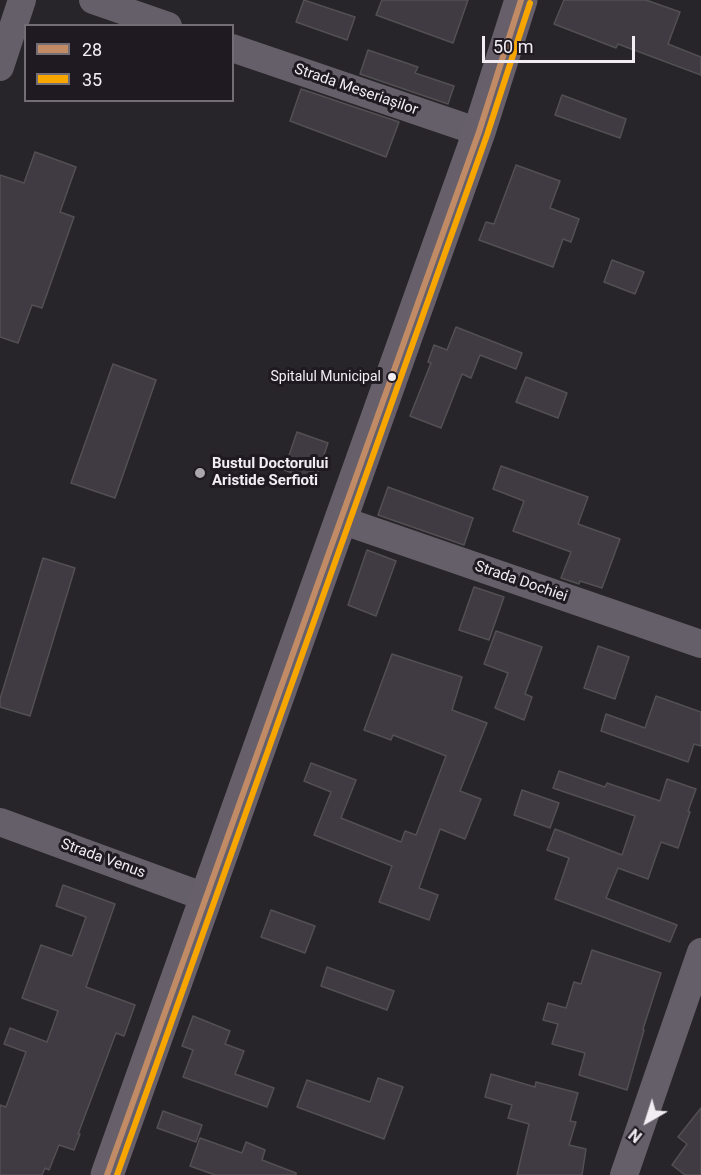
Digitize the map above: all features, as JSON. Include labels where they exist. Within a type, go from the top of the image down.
[{"type":"main road","points":[[107,1175],[479,132],[521,0]]},
{"type":"street","points":[[0,66],[22,0]]},
{"type":"street","points":[[93,0],[162,24]]},
{"type":"street","name":"Strada Meseriașilor","points":[[234,49],[479,132]]},
{"type":"street","name":"Strada Dochiei","points":[[341,520],[701,644]]},
{"type":"street","name":"Strada Venus","points":[[0,822],[205,897]]},
{"type":"street","points":[[624,1175],[701,951]]},
{"type":"building","points":[[304,0],[355,17],[347,40],[296,22]]},
{"type":"building","points":[[382,0],[468,0],[453,43],[376,15]]},
{"type":"building","points":[[564,0],[646,0],[680,12],[668,44],[701,57],[701,75],[618,44],[616,48],[554,24]]},
{"type":"building","points":[[368,50],[418,67],[415,73],[454,86],[448,104],[360,74]]},
{"type":"building","points":[[301,89],[399,122],[386,157],[290,121]]},
{"type":"building","points":[[562,95],[626,119],[620,138],[555,115]]},
{"type":"building","points":[[35,152],[76,167],[60,212],[74,217],[42,308],[32,305],[18,343],[0,337],[0,175],[24,183]]},
{"type":"building","points":[[516,165],[560,181],[550,208],[579,219],[571,242],[563,239],[553,267],[479,240],[486,222],[494,224]]},
{"type":"building","points":[[612,260],[644,272],[635,294],[604,282]]},
{"type":"building","points":[[456,327],[522,353],[516,369],[480,355],[471,378],[462,374],[441,428],[410,416],[431,363],[428,362],[434,345],[447,350]]},
{"type":"building","points":[[113,364],[156,380],[115,498],[71,483]]},
{"type":"building","points":[[526,377],[567,393],[558,418],[516,402]]},
{"type":"building","points":[[297,432],[328,443],[315,481],[284,470]]},
{"type":"building","points":[[501,466],[588,497],[578,524],[620,539],[602,588],[561,578],[571,552],[513,531],[524,501],[493,489]]},
{"type":"building","points":[[388,487],[473,518],[464,545],[378,515]]},
{"type":"building","points":[[367,550],[396,561],[376,616],[348,605]]},
{"type":"building","points":[[43,558],[75,568],[30,716],[0,707],[0,699]]},
{"type":"building","points":[[474,587],[504,597],[489,640],[459,630]]},
{"type":"building","points":[[496,631],[542,647],[525,694],[532,697],[524,720],[495,708],[508,673],[484,664]]},
{"type":"building","points":[[598,646],[629,657],[615,699],[584,688]]},
{"type":"building","points":[[392,654],[462,677],[452,710],[487,723],[460,791],[481,799],[465,839],[440,829],[419,888],[438,895],[429,920],[379,902],[392,866],[314,835],[331,792],[304,781],[311,763],[356,780],[341,818],[401,842],[405,831],[416,835],[446,756],[393,735],[391,740],[364,730]]},
{"type":"building","points":[[656,696],[701,712],[701,746],[694,744],[688,762],[601,731],[606,714],[645,728]]},
{"type":"building","points":[[559,771],[605,787],[607,783],[660,801],[667,779],[696,789],[678,848],[661,842],[648,879],[618,868],[606,898],[677,925],[670,942],[555,899],[569,858],[547,850],[555,829],[622,855],[635,816],[553,788]]},
{"type":"building","points":[[522,790],[559,803],[550,828],[514,815]]},
{"type":"building","points":[[63,885],[115,904],[86,987],[135,1005],[124,1036],[116,1033],[74,1150],[59,1145],[49,1170],[45,1168],[42,1175],[0,1175],[0,1105],[6,1107],[26,1052],[4,1044],[10,1028],[47,1042],[58,1011],[22,998],[41,945],[72,956],[86,917],[56,906]]},
{"type":"building","points":[[271,910],[315,926],[305,953],[261,937]]},
{"type":"building","points":[[592,950],[661,973],[627,1090],[579,1075],[585,1053],[552,1044],[558,1024],[543,1020],[548,1003],[566,1008],[574,982],[581,984]]},
{"type":"building","points":[[327,967],[394,991],[387,1010],[321,986]]},
{"type":"building","points":[[193,1016],[230,1031],[225,1044],[244,1051],[235,1074],[274,1088],[267,1107],[183,1077],[193,1050],[182,1046]]},
{"type":"building","points":[[491,1074],[535,1087],[536,1082],[578,1093],[570,1121],[576,1122],[569,1145],[586,1149],[582,1175],[517,1175],[529,1124],[508,1118],[512,1105],[485,1097]]},
{"type":"building","points":[[378,1078],[403,1087],[384,1139],[297,1107],[307,1080],[370,1102]]},
{"type":"building","points":[[701,1108],[701,1175],[685,1175],[672,1165],[687,1144],[678,1137]]},
{"type":"building","points":[[163,1111],[202,1125],[196,1142],[157,1128]]},
{"type":"building","points":[[200,1138],[242,1153],[246,1142],[265,1150],[262,1160],[296,1173],[296,1175],[215,1175],[190,1166]]},
{"type":"transit line","name":"28","points":[[107,1175],[479,132],[521,0]]},
{"type":"transit line","name":"35","points":[[117,1175],[487,135],[530,3]]},
{"type":"place","name":"Spitalul Municipal","points":[[392,377]]},
{"type":"place","name":"Bustul Doctorului Aristide Serfioti","points":[[200,473]]}]
